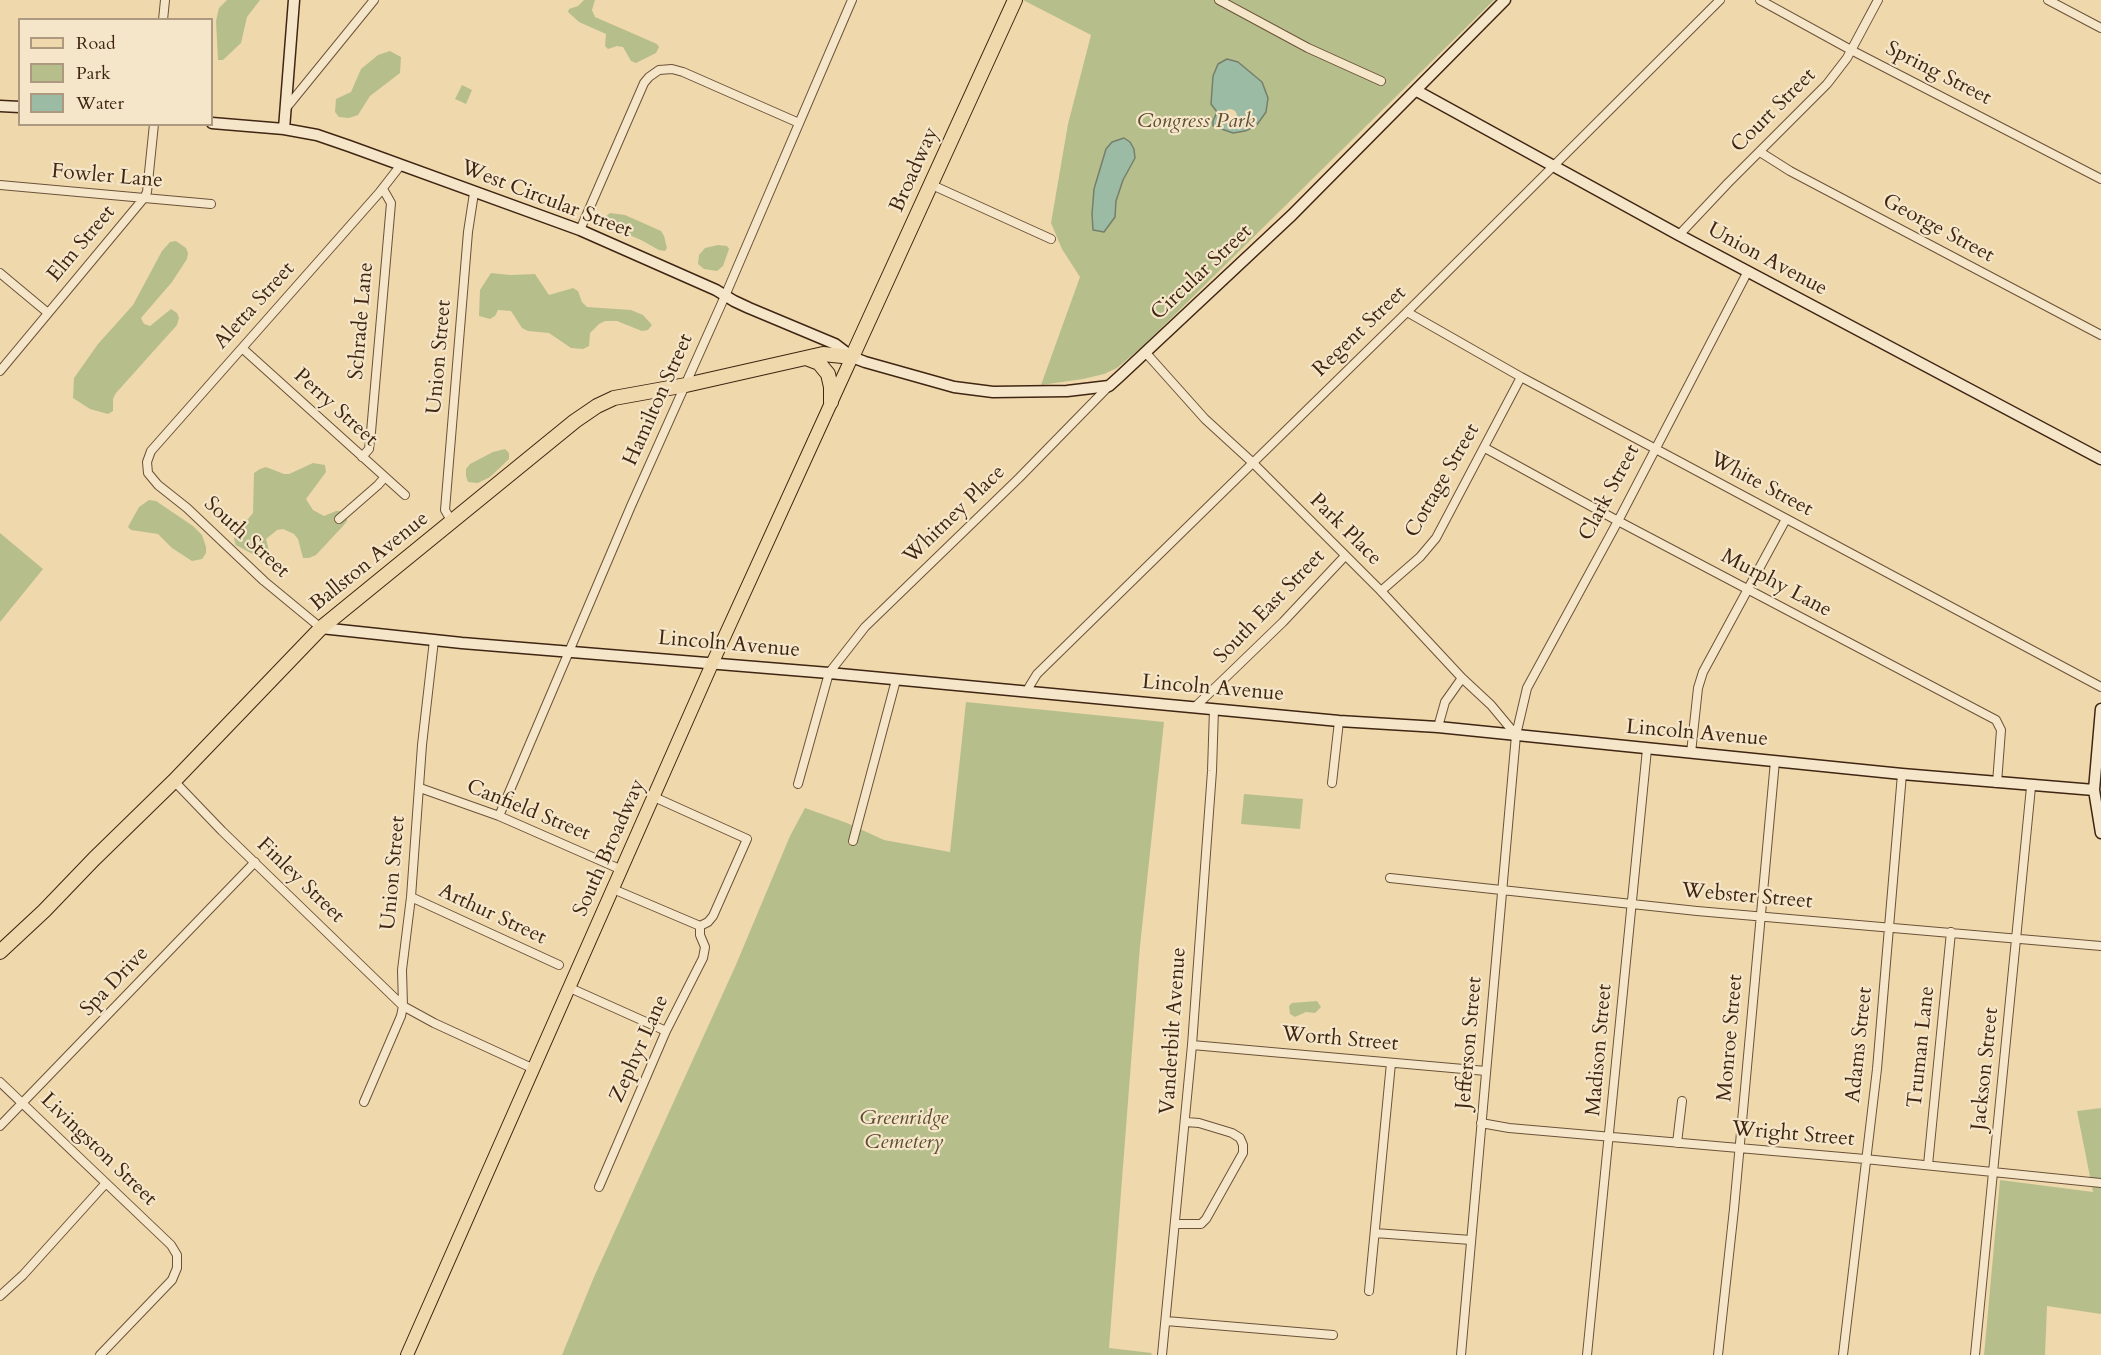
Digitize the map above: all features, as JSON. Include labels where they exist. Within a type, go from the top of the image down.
[{"type":"highway","name":"Broadway","points":[[852,357],[1015,0]]},
{"type":"highway","name":"Ballston Avenue","points":[[0,952],[174,781],[321,628],[575,421],[614,398],[686,385],[823,354],[852,357]]},
{"type":"highway","points":[[806,358],[819,363],[828,374],[831,402]]},
{"type":"main road","name":"South Broadway","points":[[407,1355],[712,664],[852,357]]},
{"type":"street","points":[[163,18],[165,0]]},
{"type":"street","points":[[284,129],[294,0]]},
{"type":"street","points":[[287,107],[374,0]]},
{"type":"street","name":"Hamilton Street","points":[[499,816],[631,506],[725,296],[852,0]]},
{"type":"street","points":[[1219,0],[1308,48],[1381,81]]},
{"type":"street","name":"Circular Street","points":[[1109,386],[1292,215],[1505,0]]},
{"type":"street","name":"Regent Street","points":[[1028,691],[1037,674],[1407,312],[1720,0]]},
{"type":"street","name":"Spring Street","points":[[1760,0],[1851,50],[2101,179]]},
{"type":"street","name":"Court Street","points":[[1679,235],[1827,84],[1847,58],[1878,0]]},
{"type":"street","points":[[2048,0],[2101,28]]},
{"type":"street","points":[[580,230],[644,83],[659,70],[672,69],[683,72],[799,123]]},
{"type":"street","name":"Union Avenue","points":[[1417,91],[1679,235],[2101,459]]},
{"type":"street","points":[[0,106],[18,107]]},
{"type":"street","name":"West Circular Street","points":[[213,123],[284,129],[317,135],[580,230],[716,290],[734,301],[816,335],[835,344],[852,357]]},
{"type":"street","name":"Elm Street","points":[[0,371],[144,198],[147,192],[154,126]]},
{"type":"street","name":"George Street","points":[[1760,152],[1790,171],[2101,335]]},
{"type":"street","name":"Aletta Street","points":[[148,473],[147,462],[151,450],[382,189],[400,165]]},
{"type":"street","points":[[932,184],[1051,239]]},
{"type":"street","name":"Fowler Lane","points":[[0,185],[211,204]]},
{"type":"street","name":"Schrade Lane","points":[[363,457],[369,449],[371,432],[391,203],[382,189]]},
{"type":"street","name":"Union Street","points":[[452,522],[445,510],[468,232],[474,192]]},
{"type":"street","name":"Clark Street","points":[[1516,735],[1527,688],[1533,673],[1618,521],[1748,271]]},
{"type":"street","points":[[0,273],[48,313]]},
{"type":"street","name":"White Street","points":[[1407,312],[1521,377],[2101,687]]},
{"type":"street","name":"Perry Street","points":[[242,348],[405,495]]},
{"type":"street","name":"Park Place","points":[[1146,353],[1205,419],[1252,462],[1381,591],[1462,678],[1491,705],[1516,735]]},
{"type":"street","points":[[852,357],[929,381],[993,392],[1067,391],[1109,386]]},
{"type":"street","name":"Cottage Street","points":[[1381,591],[1420,557],[1436,538],[1521,377]]},
{"type":"street","name":"Whitney Place","points":[[829,673],[865,627],[1019,478],[1109,386]]},
{"type":"street","name":"Murphy Lane","points":[[1485,448],[1618,521],[1996,720],[2001,730],[1997,783]]},
{"type":"street","name":"South Street","points":[[148,473],[158,485],[187,508],[264,581],[321,628]]},
{"type":"street","points":[[339,519],[385,477]]},
{"type":"street","points":[[1691,753],[1698,688],[1703,672],[1786,519]]},
{"type":"street","name":"South East Street","points":[[1195,707],[1283,622],[1345,556]]},
{"type":"street","name":"Lincoln Avenue","points":[[321,628],[1340,721],[1438,727],[1902,774],[2098,791]]},
{"type":"street","name":"Union Street","points":[[364,1102],[401,1016],[403,1006],[402,970],[411,897],[434,640]]},
{"type":"street","points":[[798,784],[829,673]]},
{"type":"street","points":[[1438,727],[1445,702],[1462,678]]},
{"type":"street","points":[[853,841],[896,680]]},
{"type":"street","name":"Vanderbilt Avenue","points":[[1162,1355],[1192,1045],[1212,771],[1214,709]]},
{"type":"street","points":[[2101,709],[2098,791],[2101,833]]},
{"type":"street","points":[[1332,783],[1340,721]]},
{"type":"street","name":"Jefferson Street","points":[[1461,1355],[1516,735]]},
{"type":"street","name":"Madison Street","points":[[1587,1355],[1647,749]]},
{"type":"street","name":"Monroe Street","points":[[1718,1355],[1776,761]]},
{"type":"street","name":"Adams Street","points":[[1842,1355],[1877,1069],[1902,774]]},
{"type":"street","name":"Finley Street","points":[[174,781],[403,1006],[434,1023],[534,1069]]},
{"type":"street","name":"Jackson Street","points":[[1975,1355],[2031,786]]},
{"type":"street","name":"Canfield Street","points":[[420,788],[499,816],[621,870]]},
{"type":"street","points":[[613,889],[700,926],[713,916],[747,840],[654,797]]},
{"type":"street","name":"Spa Drive","points":[[0,1126],[255,862]]},
{"type":"street","name":"Webster Street","points":[[1390,878],[1760,917],[2101,946]]},
{"type":"street","name":"Arthur Street","points":[[411,897],[559,965]]},
{"type":"street","name":"Zephyr Lane","points":[[599,1187],[666,1031],[703,958],[705,947],[700,935],[700,926]]},
{"type":"street","name":"Truman Lane","points":[[1929,1165],[1951,932]]},
{"type":"street","points":[[570,988],[666,1031]]},
{"type":"street","name":"Worth Street","points":[[1192,1045],[1486,1071]]},
{"type":"street","points":[[1369,1291],[1391,1063]]},
{"type":"street","name":"Livingston Street","points":[[0,1082],[171,1245],[178,1261],[172,1280],[100,1355]]},
{"type":"street","points":[[1677,1143],[1682,1101]]},
{"type":"street","points":[[1176,1224],[1201,1224],[1206,1219],[1243,1153],[1240,1138],[1232,1133],[1185,1122]]},
{"type":"street","name":"Wright Street","points":[[1481,1124],[2101,1183]]},
{"type":"street","points":[[0,1296],[106,1183]]},
{"type":"street","points":[[1375,1233],[1471,1240]]},
{"type":"street","points":[[1166,1321],[1333,1335]]},
{"type":"green space","points":[[227,0],[260,0],[247,17],[241,43],[223,60],[218,60],[216,21],[219,8]]},
{"type":"green space","points":[[584,0],[595,0],[592,10],[595,17],[657,44],[659,47],[656,53],[636,63],[631,61],[623,47],[608,49],[605,46],[606,34],[579,22],[568,12]]},
{"type":"green space","name":"Congress Park","points":[[1023,0],[1494,0],[1143,346],[1117,368],[1104,374],[1041,385],[1080,277],[1062,249],[1051,223],[1068,124],[1091,35]]},
{"type":"green space","points":[[390,51],[401,57],[400,73],[370,96],[358,115],[349,118],[339,117],[335,112],[336,99],[351,92],[361,69],[378,55]]},
{"type":"green space","points":[[462,85],[472,90],[466,104],[455,99]]},
{"type":"green space","points":[[610,213],[625,215],[661,231],[667,248],[665,251],[659,250],[605,225],[603,219]]},
{"type":"green space","points":[[176,241],[186,248],[187,259],[172,282],[141,318],[144,324],[150,326],[171,309],[177,313],[179,318],[177,325],[116,393],[113,399],[113,411],[108,414],[90,409],[73,398],[74,378],[98,344],[133,305],[162,251],[170,242]]},
{"type":"green space","points":[[718,245],[727,246],[729,249],[723,266],[717,271],[704,269],[698,264],[699,255],[705,248]]},
{"type":"green space","points":[[491,273],[535,274],[549,295],[573,288],[578,291],[582,302],[587,307],[631,310],[643,315],[652,325],[648,330],[642,331],[617,321],[605,321],[590,333],[589,346],[583,349],[571,348],[549,333],[528,331],[522,328],[511,311],[498,310],[490,319],[479,316],[480,290]]},
{"type":"green space","points":[[505,449],[509,453],[509,459],[490,477],[478,483],[468,482],[466,469],[470,464],[493,452]]},
{"type":"green space","points":[[313,463],[325,465],[326,472],[306,499],[313,510],[324,516],[336,511],[347,514],[347,521],[316,555],[303,558],[298,539],[294,534],[283,529],[277,530],[266,539],[269,551],[258,557],[236,545],[234,539],[236,533],[253,513],[254,473],[266,467],[289,474]]},
{"type":"green space","points":[[149,500],[156,501],[193,526],[202,535],[206,553],[202,559],[192,561],[172,548],[158,534],[131,530],[128,527],[139,507]]},
{"type":"green space","points":[[0,533],[43,569],[0,622]]},
{"type":"green space","name":"Greenridge Cemetery","points":[[966,702],[1164,722],[1140,946],[1109,1348],[1152,1353],[1151,1355],[562,1355],[594,1277],[735,967],[790,836],[805,808],[847,823],[884,840],[950,852]]},
{"type":"green space","points":[[1244,794],[1303,799],[1300,829],[1241,824]]},
{"type":"green space","points":[[1317,1001],[1321,1007],[1315,1013],[1306,1012],[1295,1017],[1290,1014],[1289,1006],[1292,1003]]},
{"type":"green space","points":[[2101,1108],[2101,1314],[2047,1306],[2045,1355],[1984,1355],[2000,1180],[2093,1192],[2077,1111]]},
{"type":"water","points":[[1227,59],[1238,62],[1262,82],[1268,98],[1266,112],[1256,126],[1233,133],[1213,126],[1217,112],[1211,104],[1213,76],[1218,64]]},
{"type":"water","points":[[1124,138],[1134,149],[1135,158],[1123,180],[1116,201],[1115,217],[1104,232],[1093,230],[1094,189],[1106,149],[1112,142]]},
{"type":"pier","points":[[1230,109],[1235,111],[1237,116],[1235,121],[1230,123],[1225,121],[1223,116],[1225,111]]}]
